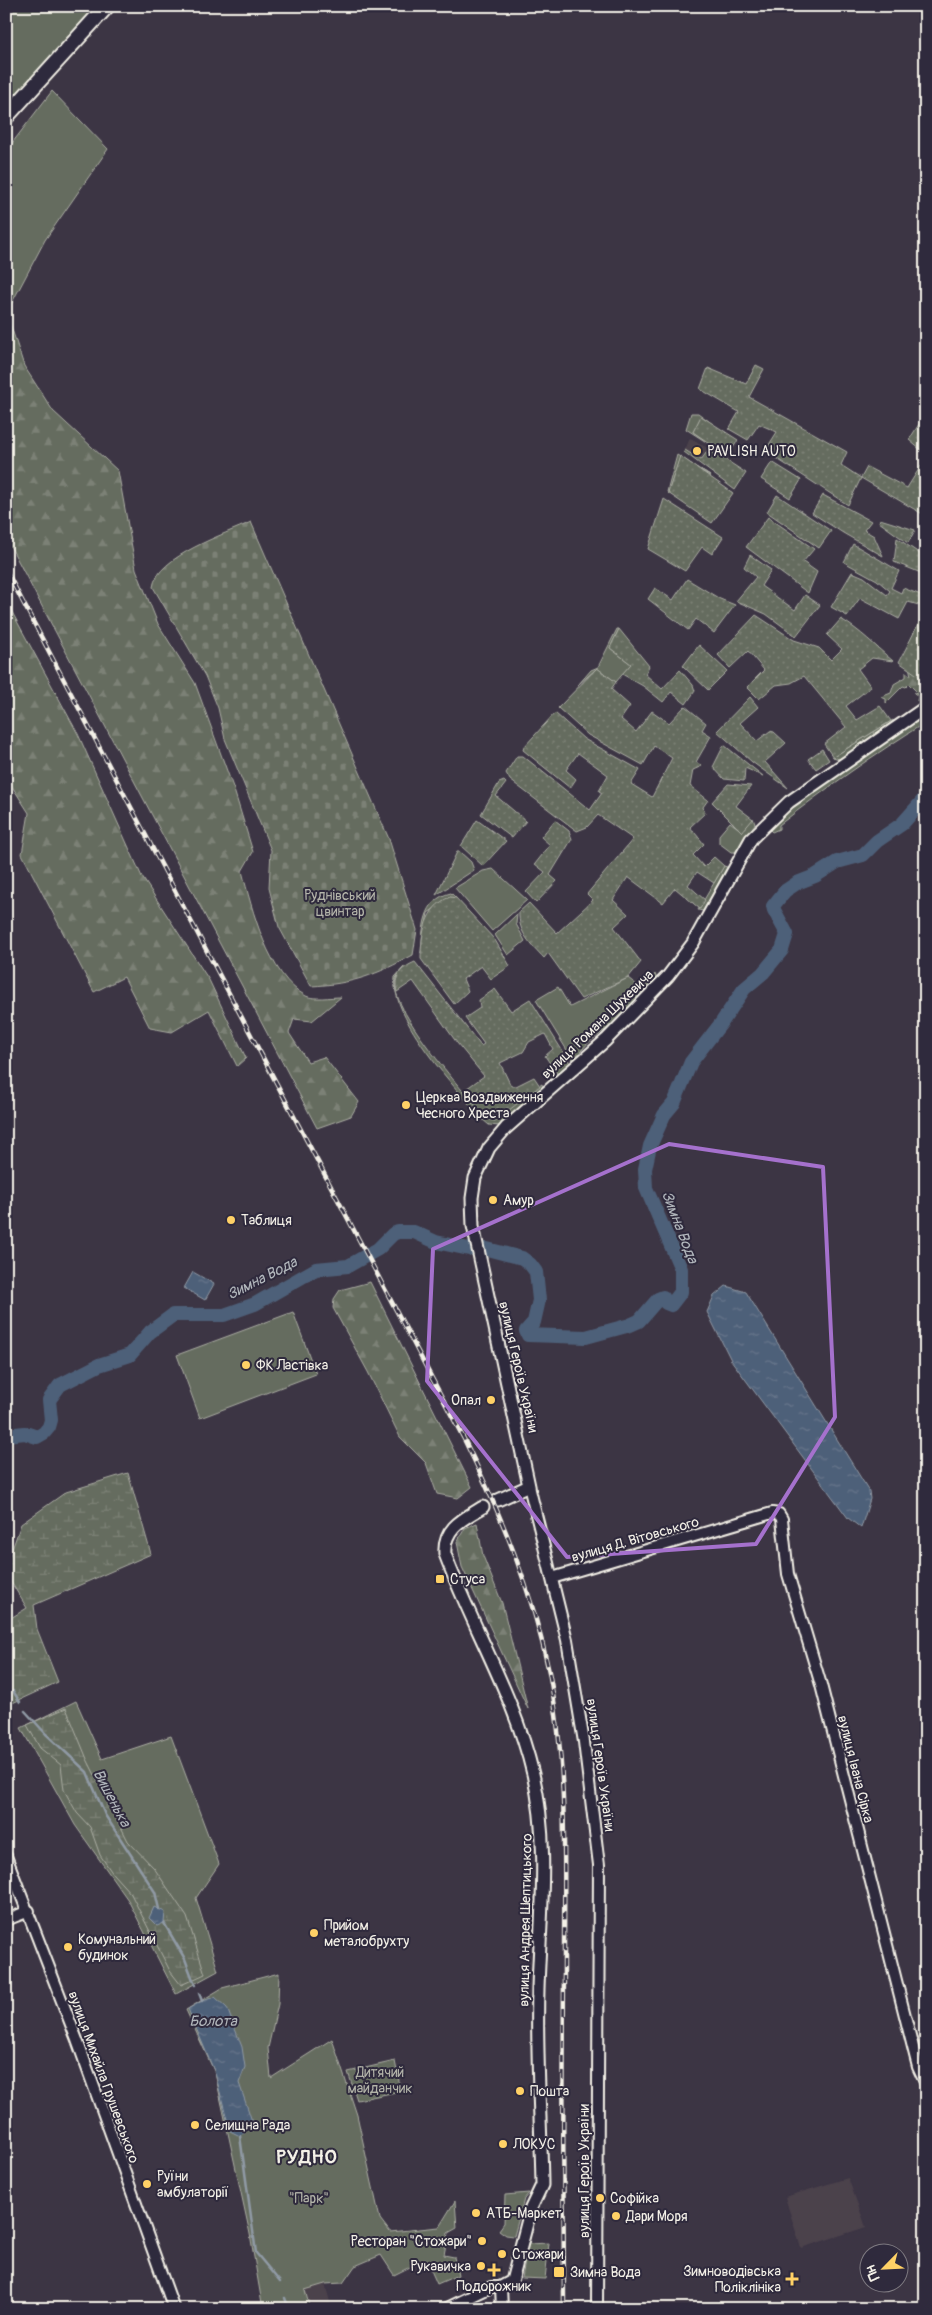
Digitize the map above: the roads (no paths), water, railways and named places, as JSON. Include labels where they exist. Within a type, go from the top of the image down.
[{"type":"highway","points":[[6,117],[107,6]]},
{"type":"main road","name":"вулиця Романа Шухевича","points":[[474,1236],[472,1198],[475,1178],[488,1148],[506,1128],[606,1040],[668,976],[693,942],[751,839],[791,800],[926,707]]},
{"type":"main road","name":"вулиця Героїв України","points":[[474,1236],[529,1486]]},
{"type":"main road","points":[[498,1500],[529,1486]]},
{"type":"main road","name":"вулиця Андрея Шептицького","points":[[483,1507],[460,1521],[448,1532],[444,1544],[445,1554],[486,1649],[501,1677],[521,1730],[534,1776],[541,1822],[542,1899],[538,2006],[542,2185],[531,2208],[512,2281],[502,2287]]},
{"type":"street","name":"вулиця Героїв України","points":[[529,1486],[567,1640],[584,1742],[599,1865],[598,2309]]},
{"type":"street","name":"вулиця Івана Сірка","points":[[726,1527],[772,1513],[779,1514],[782,1519],[788,1574],[820,1685],[918,2067],[926,2084]]},
{"type":"street","name":"вулиця Д. Вітовського","points":[[552,1578],[726,1527]]},
{"type":"street","name":"вулиця Михайла Грушевського","points":[[6,1856],[29,1911],[174,2309]]},
{"type":"street","points":[[6,1920],[29,1911]]},
{"type":"street","points":[[445,2309],[491,2287],[502,2287],[502,2309]]},
{"type":"water","points":[[193,1272],[214,1284],[205,1300],[184,1288]]},
{"type":"water","points":[[726,1286],[746,1292],[869,1491],[870,1499],[861,1528],[848,1518],[731,1360],[707,1312],[714,1296]]},
{"type":"water","points":[[154,1907],[165,1912],[164,1923],[157,1926],[149,1918]]},
{"type":"water","name":"Болота","points":[[215,1997],[227,2008],[242,2047],[245,2067],[239,2083],[253,2124],[240,2136],[230,2131],[215,2073],[188,2009],[202,2001]]},
{"type":"waterway","name":"Зимна Вода","points":[[6,1435],[25,1433],[37,1437],[44,1433],[49,1427],[51,1420],[49,1400],[60,1385],[99,1365],[130,1355],[150,1332],[173,1315],[224,1315],[255,1304],[316,1269],[348,1266],[378,1249],[393,1234],[398,1232],[414,1232],[436,1242],[469,1249],[487,1249],[522,1258],[530,1264],[536,1272],[539,1300],[534,1322],[526,1331],[528,1335],[586,1337],[639,1321],[658,1299],[663,1297],[666,1303],[671,1305],[681,1292],[681,1269],[646,1188],[645,1169],[650,1146],[664,1115],[674,1103],[691,1062],[722,1022],[744,989],[763,973],[782,950],[787,934],[773,906],[785,891],[797,883],[815,876],[837,862],[863,855],[877,841],[902,824],[926,797]]},
{"type":"waterway","name":"Вишенька","points":[[6,1692],[13,1691],[20,1702]]},
{"type":"waterway","name":"Вишенька","points":[[25,1711],[46,1734],[87,1772],[105,1815],[155,1892],[159,1909]]},
{"type":"waterway","name":"Вишенька","points":[[164,1923],[185,1959],[195,1985]]},
{"type":"waterway","name":"Вишенька","points":[[199,1993],[202,2001]]},
{"type":"waterway","points":[[240,2136],[256,2253],[280,2282]]},
{"type":"waterway","points":[[285,2298],[289,2309]]},
{"type":"railway","points":[[6,570],[464,1439],[503,1524],[534,1612],[549,1672],[555,1708],[564,1816],[564,2309]]},
{"type":"place","name":"PAVLISH AUTO","points":[[697,451]]},
{"type":"place","name":"Церква Воздвиження Чесного Хреста","points":[[406,1105]]},
{"type":"place","name":"Амур","points":[[493,1200]]},
{"type":"place","name":"Таблиця","points":[[231,1220]]},
{"type":"place","name":"ФК Ластівка","points":[[246,1365]]},
{"type":"place","name":"Опал","points":[[491,1400]]},
{"type":"place","name":"Стуса","points":[[440,1579]]},
{"type":"place","name":"Прийом металобрухту","points":[[314,1933]]},
{"type":"place","name":"Комунальний будинок","points":[[68,1947]]},
{"type":"place","name":"Пошта","points":[[520,2091]]},
{"type":"place","name":"Селищна Рада","points":[[195,2125]]},
{"type":"place","name":"ЛОКУС","points":[[503,2144]]},
{"type":"place","name":"Руїни амбулаторії","points":[[147,2184]]},
{"type":"place","name":"Софійка","points":[[600,2198]]},
{"type":"place","name":"АТБ-Маркет","points":[[476,2213]]},
{"type":"place","name":"Дари Моря","points":[[616,2216]]},
{"type":"place","name":"Ресторан \"Стожари\"","points":[[482,2241]]},
{"type":"place","name":"Стожари","points":[[502,2254]]},
{"type":"place","name":"Рукавичка","points":[[481,2266]]},
{"type":"place","name":"Подорожник","points":[[494,2270]]},
{"type":"place","name":"Зимна Вода","points":[[559,2272]]},
{"type":"place","name":"Зимноводівська Поліклініка","points":[[792,2279]]},
{"type":"district","name":"РУДНО","points":[[307,2156]]},
{"type":"park label","name":"Руднівський цвинтар","points":[[340,904]]},
{"type":"park label","name":"Дитячий майданчик","points":[[380,2080]]},
{"type":"park label","name":"\"Парк\"","points":[[309,2198]]}]
